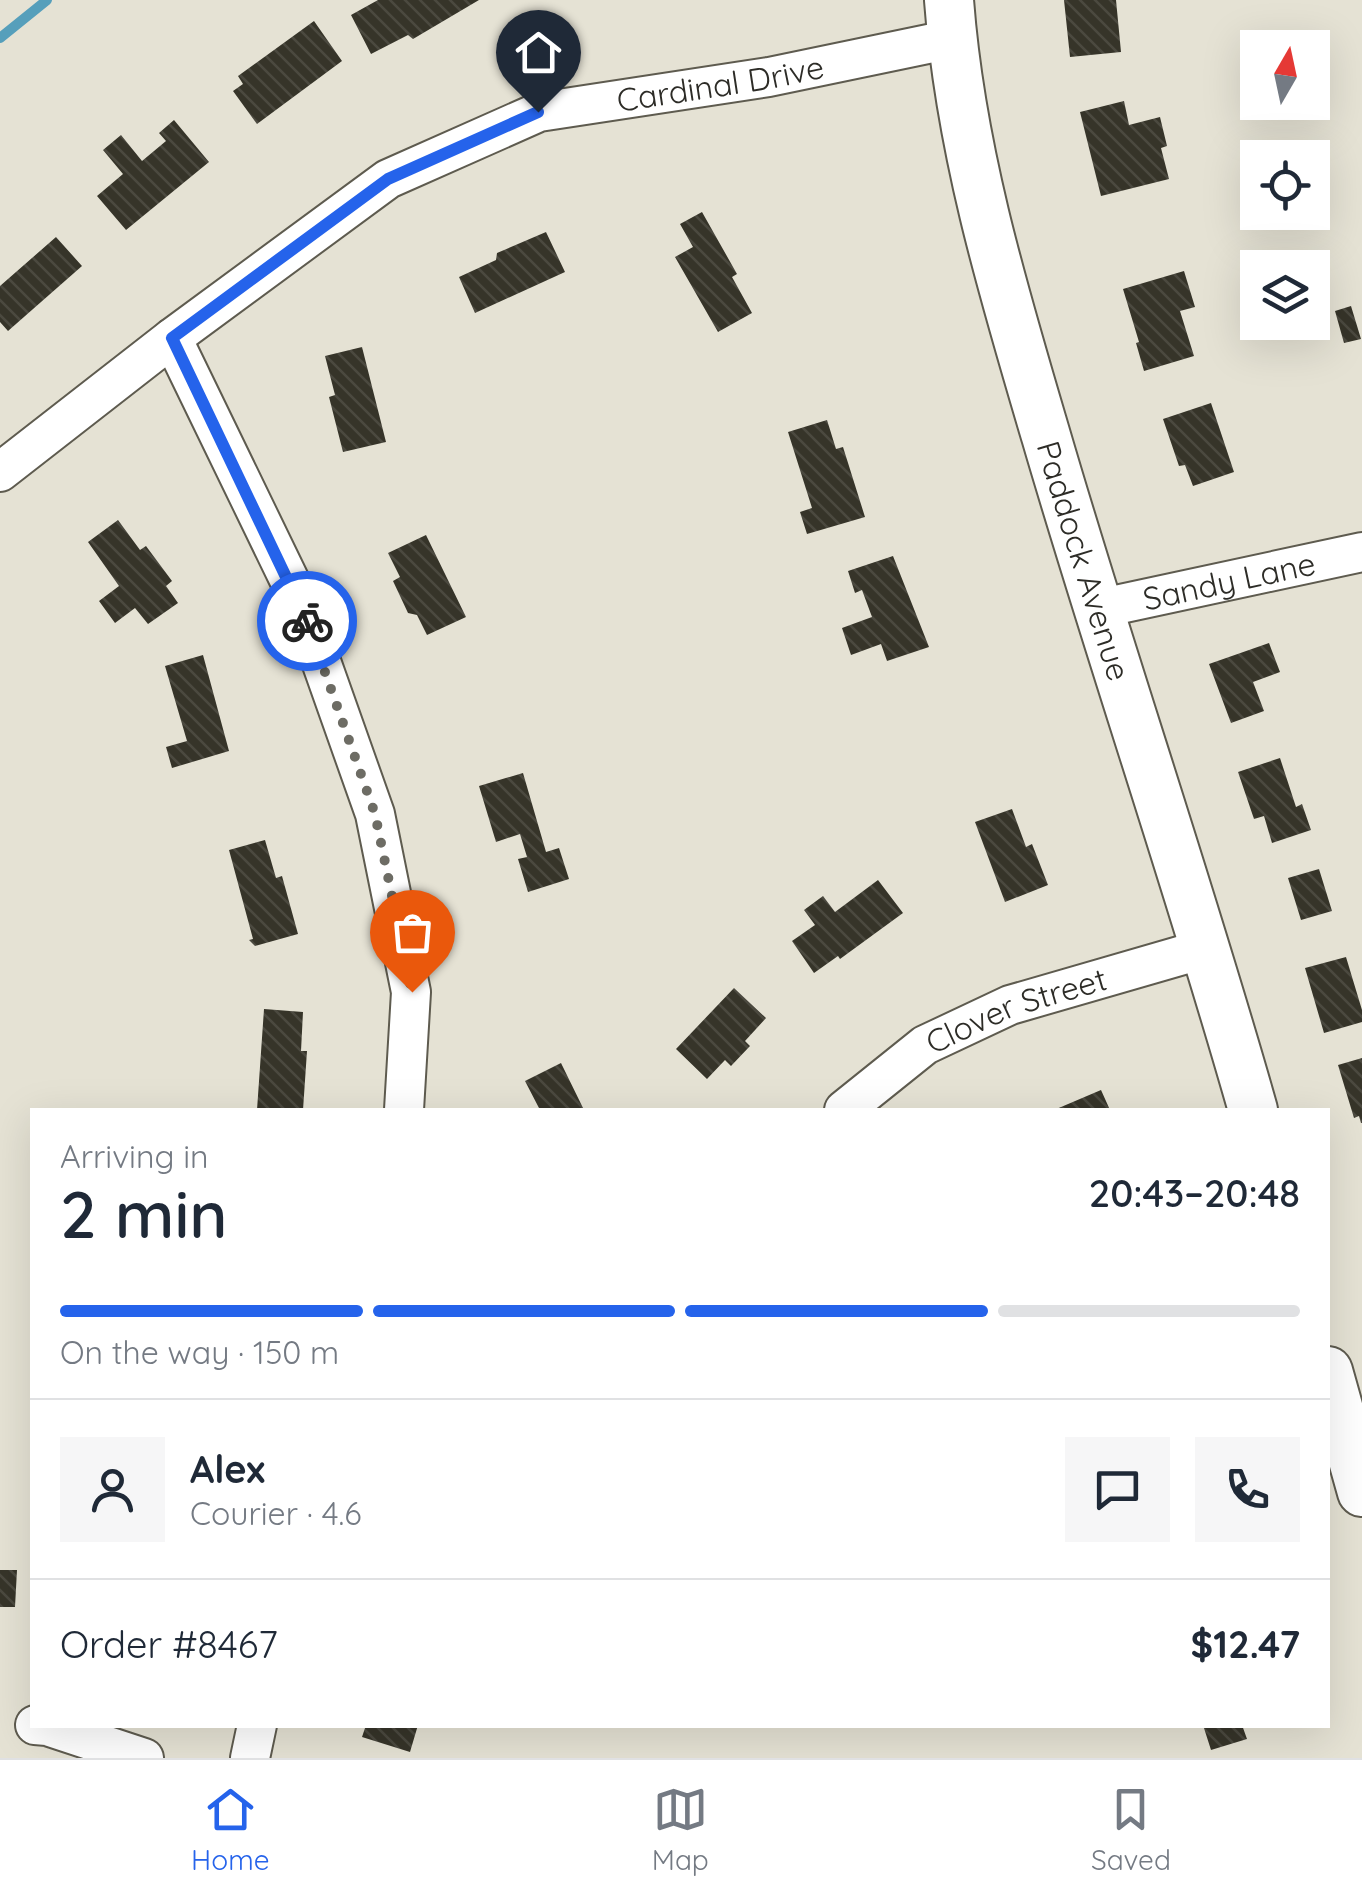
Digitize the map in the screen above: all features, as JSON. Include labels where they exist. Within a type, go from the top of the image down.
[{"type":"street","name":"Cardinal Drive","points":[[0,472],[172,338],[388,179],[538,112],[769,77],[950,20]]},
{"type":"street","name":"Paddock Avenue","points":[[950,20],[958,88],[1000,281],[1096,610],[1207,948],[1252,1108]]},
{"type":"street","points":[[172,338],[300,602],[375,814],[412,992],[404,1108]]},
{"type":"street","name":"Sandy Lane","points":[[1096,610],[1362,552]]},
{"type":"street","name":"Clover Street","points":[[847,1108],[926,1045],[1010,1005],[1207,948]]},
{"type":"street","points":[[1330,1378],[1362,1492]]},
{"type":"street","points":[[0,1722],[30,1725]]},
{"type":"street","points":[[54,1728],[144,1758]]},
{"type":"street","points":[[250,1758],[257,1728]]},
{"type":"building","points":[[378,0],[479,0],[413,39],[408,35],[371,54],[351,15]]},
{"type":"building","points":[[1064,0],[1116,0],[1121,52],[1070,57]]},
{"type":"building","points":[[314,21],[342,61],[257,124],[233,91],[243,84],[238,76]]},
{"type":"building","points":[[1124,101],[1129,125],[1160,117],[1167,146],[1161,148],[1169,179],[1101,196],[1080,112]]},
{"type":"building","points":[[174,120],[209,162],[126,230],[97,196],[123,174],[103,150],[121,135],[142,161],[166,141],[159,133]]},
{"type":"building","points":[[702,212],[737,274],[732,277],[752,313],[718,332],[675,257],[693,247],[680,224]]},
{"type":"building","points":[[546,232],[565,272],[475,313],[459,277],[496,260],[497,253]]},
{"type":"building","points":[[56,237],[82,266],[8,331],[0,322],[0,286]]},
{"type":"building","points":[[1184,271],[1195,307],[1180,311],[1194,356],[1144,371],[1123,289]]},
{"type":"building","points":[[1351,306],[1361,339],[1344,343],[1335,311]]},
{"type":"building","points":[[362,347],[386,442],[343,452],[329,397],[335,395],[325,356]]},
{"type":"building","points":[[1211,403],[1234,472],[1193,486],[1185,465],[1179,466],[1163,419]]},
{"type":"building","points":[[827,420],[836,449],[843,447],[865,517],[807,534],[800,512],[812,508],[788,432]]},
{"type":"building","points":[[118,520],[140,550],[146,546],[172,581],[166,586],[178,603],[148,624],[135,608],[115,623],[99,601],[119,586],[88,542]]},
{"type":"building","points":[[426,535],[466,617],[427,635],[417,615],[408,613],[393,581],[400,577],[388,553]]},
{"type":"building","points":[[893,556],[929,647],[887,661],[881,644],[851,655],[842,628],[872,617],[862,590],[855,593],[848,571]]},
{"type":"building","points":[[1269,643],[1280,672],[1253,682],[1264,711],[1231,723],[1209,664]]},
{"type":"building","points":[[203,655],[229,751],[172,768],[166,747],[187,741],[165,666]]},
{"type":"building","points":[[1280,758],[1296,807],[1302,804],[1311,830],[1272,843],[1264,816],[1254,819],[1238,772]]},
{"type":"building","points":[[523,773],[546,852],[559,848],[569,879],[528,892],[518,859],[527,857],[520,834],[496,842],[479,786]]},
{"type":"building","points":[[1012,809],[1026,847],[1032,844],[1048,885],[1005,902],[975,822]]},
{"type":"building","points":[[265,840],[276,878],[282,876],[298,934],[255,946],[249,940],[253,939],[229,850]]},
{"type":"building","points":[[1319,869],[1332,911],[1301,920],[1288,878]]},
{"type":"building","points":[[878,880],[903,913],[814,973],[792,941],[815,925],[804,910],[823,896],[835,912]]},
{"type":"building","points":[[1346,957],[1362,1022],[1324,1033],[1305,968]]},
{"type":"building","points":[[734,988],[766,1018],[745,1041],[750,1046],[731,1066],[725,1060],[707,1079],[676,1049]]},
{"type":"building","points":[[264,1009],[303,1012],[301,1051],[307,1051],[303,1108],[257,1108]]},
{"type":"building","points":[[1362,1058],[1361,1123],[1359,1116],[1354,1118],[1338,1065]]},
{"type":"building","points":[[561,1063],[583,1108],[539,1108],[525,1081]]},
{"type":"building","points":[[1101,1090],[1109,1108],[1059,1108]]},
{"type":"building","points":[[0,1570],[17,1570],[15,1607],[0,1607]]},
{"type":"building","points":[[365,1728],[417,1728],[410,1752],[362,1737]]},
{"type":"building","points":[[1204,1728],[1243,1728],[1247,1739],[1211,1750]]},
{"type":"waterway","points":[[0,38],[47,0]]},
{"type":"way so far","points":[[307,621],[375,814],[412,992]]},
{"type":"route","points":[[307,621],[172,338],[388,179],[538,112]]}]
